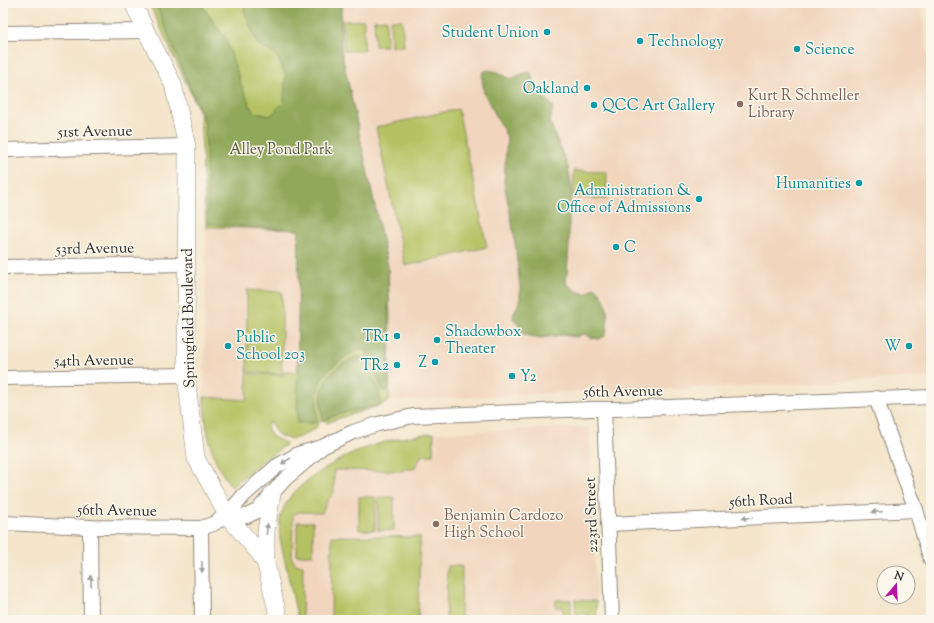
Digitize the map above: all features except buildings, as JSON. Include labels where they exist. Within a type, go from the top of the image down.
[{"type":"main road","name":"Springfield Boulevard","points":[[133,3],[173,84],[187,146],[186,375],[196,458],[227,515],[259,553],[266,564],[279,620]]},
{"type":"main road","points":[[266,564],[266,531],[272,494]]},
{"type":"street","points":[[3,34],[146,31]]},
{"type":"street","name":"51st Avenue","points":[[3,150],[187,146]]},
{"type":"street","name":"53rd Avenue","points":[[3,267],[187,264]]},
{"type":"street","name":"54th Avenue","points":[[3,378],[186,375]]},
{"type":"street","name":"56th Avenue","points":[[3,523],[90,527],[201,528],[213,524],[227,515],[244,495],[277,466],[298,454],[322,447],[353,432],[378,424],[406,418],[931,397]]},
{"type":"street","points":[[876,398],[916,510],[931,560]]},
{"type":"street","name":"223rd Street","points":[[604,409],[612,620]]},
{"type":"street","name":"56th Avenue","points":[[227,515],[248,516],[257,511],[285,479],[322,447]]},
{"type":"street","name":"56th Road","points":[[608,524],[916,510]]},
{"type":"street","points":[[90,527],[91,620]]},
{"type":"street","points":[[201,528],[202,620]]},
{"type":"shaded area","points":[[341,3],[922,3],[931,94],[931,377],[678,389],[592,391],[592,388],[584,389],[584,391],[389,401],[390,317],[388,267],[341,50]]},
{"type":"shaded area","points":[[206,227],[299,230],[298,373],[284,372],[284,375],[247,374],[247,400],[204,397]]},
{"type":"shaded area","name":"Benjamin Cardozo High School","points":[[589,427],[597,620],[298,620],[280,539],[280,519],[282,511],[291,495],[302,484],[319,472],[361,449],[410,436],[434,433]]},
{"type":"green space","name":"Alley Pond Park","points":[[149,3],[341,3],[341,50],[388,267],[390,317],[389,401],[327,423],[324,420],[318,423],[316,428],[304,435],[292,439],[280,436],[273,427],[272,423],[267,423],[271,435],[287,444],[256,466],[232,487],[219,467],[210,445],[204,397],[247,400],[247,374],[283,375],[284,372],[298,372],[299,230],[206,227],[200,113]]},
{"type":"green space","name":"Alley Pond Park","points":[[155,3],[200,3],[226,39],[242,87],[253,112],[270,116],[284,102],[285,74],[276,55],[258,45],[244,11],[245,3],[341,3],[341,50],[388,267],[389,391],[383,390],[367,355],[367,349],[358,350],[349,354],[334,365],[322,379],[317,393],[317,423],[297,423],[299,230],[208,224],[205,124]]},
{"type":"green space","points":[[386,19],[387,46],[375,46],[374,20]]},
{"type":"green space","points":[[364,20],[364,51],[344,51],[343,21]]},
{"type":"green space","points":[[390,20],[402,20],[404,46],[391,47]]},
{"type":"green space","points":[[488,70],[498,72],[510,79],[523,73],[531,73],[537,90],[553,106],[550,122],[568,167],[572,190],[569,212],[569,247],[566,284],[577,291],[586,294],[595,287],[603,297],[606,304],[608,323],[605,336],[599,339],[592,338],[584,334],[576,337],[562,335],[541,338],[525,335],[513,318],[514,312],[520,301],[520,287],[514,234],[504,182],[507,137],[484,93],[482,78],[483,72]]},
{"type":"green space","points":[[458,109],[487,247],[405,266],[376,127]]},
{"type":"green space","points":[[574,171],[607,172],[606,199],[573,198]]},
{"type":"green space","points":[[247,290],[282,292],[282,374],[247,372]]},
{"type":"green space","points":[[357,356],[363,358],[379,390],[381,405],[345,413],[323,420],[321,397],[326,380],[338,367]]},
{"type":"green space","points":[[434,433],[433,455],[422,455],[414,469],[403,469],[403,471],[334,470],[334,492],[326,503],[322,513],[298,512],[293,515],[292,559],[297,565],[303,565],[302,620],[298,620],[280,539],[281,515],[290,497],[311,478],[325,468],[354,453],[400,438]]},
{"type":"green space","points":[[359,497],[375,497],[375,530],[359,530]]},
{"type":"green space","points":[[378,497],[394,497],[394,531],[378,530]]},
{"type":"green space","points":[[297,522],[313,522],[313,555],[297,555]]},
{"type":"green space","points":[[332,536],[420,537],[418,620],[331,620]]},
{"type":"green space","points":[[447,566],[462,566],[461,620],[446,620]]},
{"type":"green space","points":[[556,600],[571,600],[571,620],[563,620],[563,607],[556,607]]},
{"type":"green space","points":[[575,600],[596,601],[597,620],[588,620],[588,614],[576,614]]},
{"type":"place","name":"Student Union","points":[[547,32]]},
{"type":"place","name":"Technology","points":[[640,41]]},
{"type":"place","name":"Science","points":[[797,49]]},
{"type":"place","name":"Oakland","points":[[587,88]]},
{"type":"place","name":"Kurt R Schmeller Library","points":[[740,104]]},
{"type":"place","name":"QCC Art Gallery","points":[[594,105]]},
{"type":"place","name":"Humanities","points":[[859,183]]},
{"type":"place","name":"Administration & Office of Admissions","points":[[699,199]]},
{"type":"place","name":"C","points":[[616,247]]},
{"type":"place","name":"TR1","points":[[397,336]]},
{"type":"place","name":"Shadowbox Theater","points":[[437,340]]},
{"type":"place","name":"Public School 203","points":[[228,346]]},
{"type":"place","name":"W","points":[[909,346]]},
{"type":"place","name":"Z","points":[[435,362]]},
{"type":"place","name":"TR2","points":[[397,365]]},
{"type":"place","name":"Y2","points":[[512,376]]},
{"type":"place","name":"Benjamin Cardozo High School","points":[[436,524]]}]
